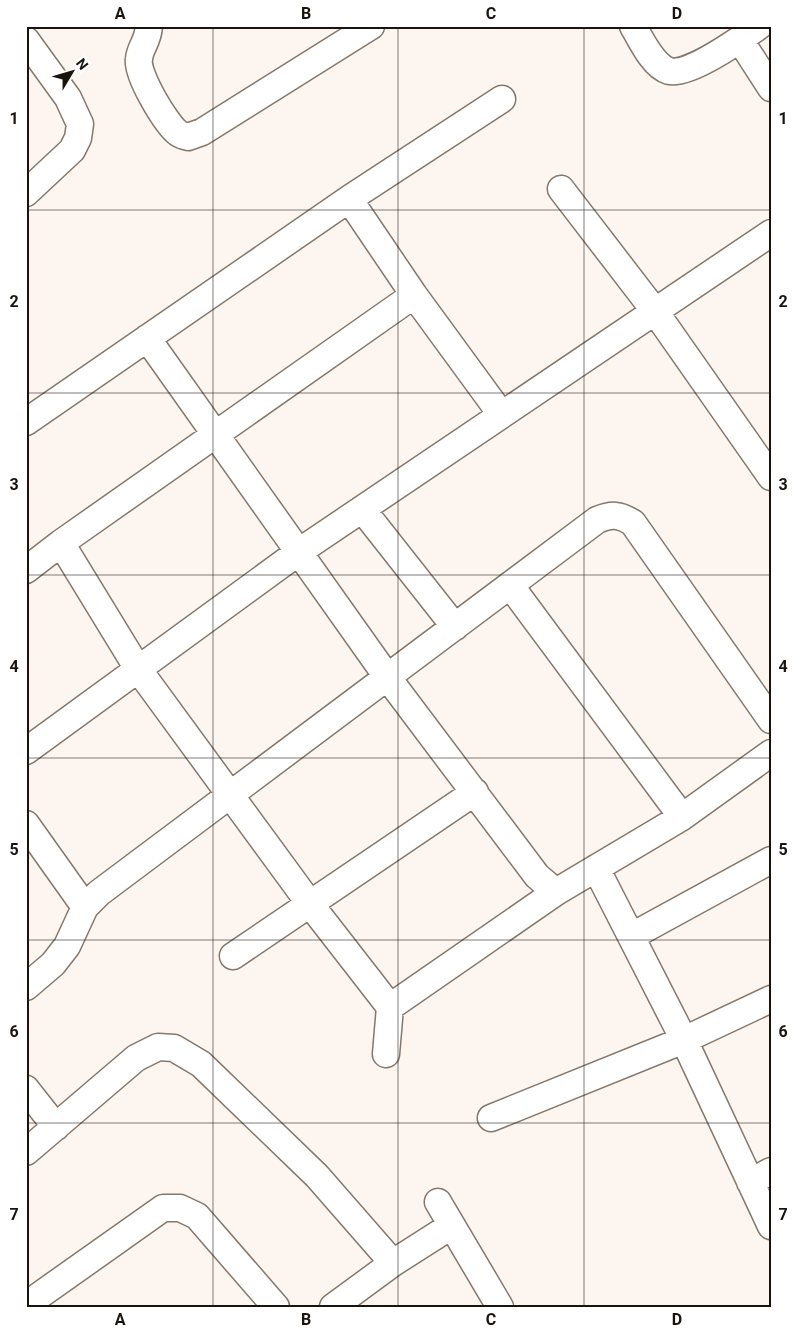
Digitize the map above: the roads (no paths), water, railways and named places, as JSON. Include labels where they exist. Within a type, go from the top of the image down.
[{"type":"street","points":[[149,26],[148,40],[138,58],[139,72],[148,90],[178,133],[188,137],[202,132],[371,26]]},
{"type":"street","points":[[633,26],[655,60],[669,71],[685,70],[749,33],[771,88]]},
{"type":"street","points":[[26,40],[68,98],[80,124],[78,138],[72,150],[26,193]]},
{"type":"street","points":[[26,422],[349,199],[502,99]]},
{"type":"street","points":[[561,189],[654,310],[770,474]]},
{"type":"street","points":[[349,199],[414,295],[502,414]]},
{"type":"street","points":[[26,751],[300,551],[654,310],[771,233]]},
{"type":"street","points":[[26,570],[61,543],[216,436],[414,295]]},
{"type":"street","points":[[148,338],[388,678],[537,876],[556,892]]},
{"type":"street","points":[[362,509],[455,627]]},
{"type":"street","points":[[26,986],[53,964],[67,946],[85,907],[99,893],[597,520],[609,515],[622,515],[633,523],[771,720]]},
{"type":"street","points":[[61,543],[138,669],[310,904],[390,1007],[386,1054]]},
{"type":"street","points":[[510,586],[682,817]]},
{"type":"street","points":[[390,1007],[556,892],[682,817],[771,753]]},
{"type":"street","points":[[234,956],[475,792]]},
{"type":"street","points":[[26,824],[85,907]]},
{"type":"street","points":[[632,936],[771,860]]},
{"type":"street","points":[[596,868],[684,1040],[761,1176],[771,1226]]},
{"type":"street","points":[[491,1118],[684,1040],[771,999]]},
{"type":"street","points":[[26,1152],[136,1058],[158,1047],[174,1048],[201,1064],[317,1176],[393,1263]]},
{"type":"street","points":[[26,1089],[56,1127]]},
{"type":"street","points":[[438,1202],[500,1307]]},
{"type":"street","points":[[26,1305],[163,1208],[180,1208],[197,1216],[276,1307]]},
{"type":"street","points":[[333,1307],[393,1263],[451,1226]]}]
